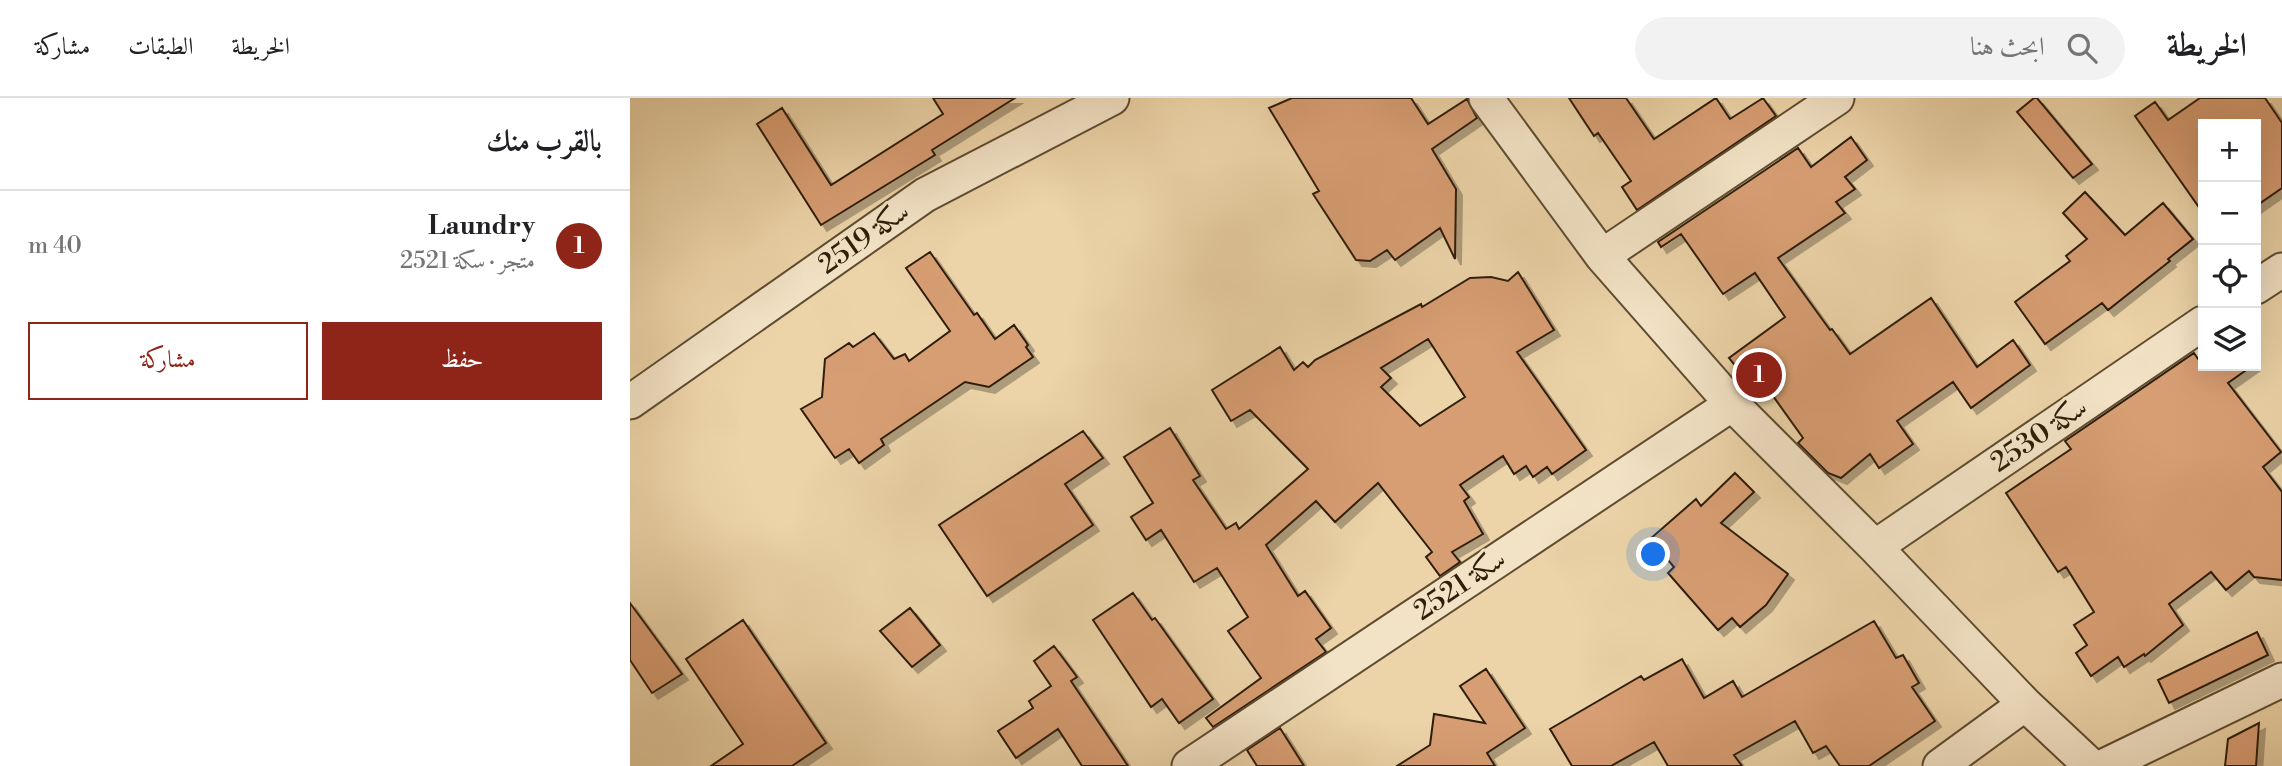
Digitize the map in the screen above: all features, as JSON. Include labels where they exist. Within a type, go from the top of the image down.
[{"type":"street","name":"سكة 2519","points":[[630,402],[925,195],[1112,98]]},
{"type":"street","points":[[1486,98],[1602,256],[1732,404],[1875,547],[2025,704],[2091,766]]},
{"type":"street","points":[[1602,256],[1837,98]]},
{"type":"street","points":[[2261,285],[2282,270]]},
{"type":"street","name":"سكة 2530","points":[[1875,547],[2198,326]]},
{"type":"street","name":"سكة 2521","points":[[1189,766],[1732,404]]},
{"type":"street","points":[[2104,766],[2282,680]]},
{"type":"street","points":[[1940,766],[2025,704]]},
{"type":"building","points":[[933,98],[1015,98],[932,150],[935,155],[821,225],[757,124],[782,108],[831,185],[943,114]]},
{"type":"building","points":[[1292,98],[1411,98],[1428,124],[1467,99],[1477,118],[1432,149],[1456,189],[1455,259],[1440,228],[1395,260],[1387,250],[1370,261],[1356,260],[1313,194],[1319,191],[1269,108]]},
{"type":"building","points":[[1569,98],[1626,98],[1654,139],[1716,98],[1730,119],[1763,98],[1776,116],[1637,210],[1622,187],[1631,181],[1598,133],[1594,136]]},
{"type":"building","points":[[2037,98],[2092,164],[2073,178],[2017,112]]},
{"type":"building","points":[[2200,98],[2265,98],[2282,123],[2282,188],[2261,203],[2261,119],[2198,119],[2198,206],[2135,116],[2155,102],[2168,120]]},
{"type":"building","points":[[1851,137],[1867,160],[1845,177],[1855,189],[1836,202],[1845,213],[1778,258],[1830,330],[1832,329],[1850,354],[1931,298],[1977,367],[2013,340],[2030,365],[1971,408],[1953,382],[1897,421],[1913,444],[1879,468],[1870,454],[1841,478],[1828,473],[1798,443],[1803,438],[1763,382],[1754,389],[1729,358],[1785,317],[1755,273],[1723,294],[1681,234],[1661,247],[1658,242],[1798,148],[1811,167]]},
{"type":"building","points":[[2085,192],[2125,235],[2163,203],[2193,239],[2168,259],[2170,261],[2108,310],[2102,303],[2045,344],[2015,302],[2070,261],[2066,256],[2087,239],[2063,213]]},
{"type":"building","points":[[930,252],[974,315],[977,313],[995,339],[1014,325],[1033,357],[989,387],[965,382],[881,439],[884,445],[859,463],[849,449],[835,458],[801,409],[822,397],[825,359],[849,343],[853,347],[874,333],[894,359],[905,354],[909,361],[950,331],[906,268]]},
{"type":"building","points":[[1518,272],[1554,330],[1517,352],[1586,450],[1552,474],[1547,467],[1533,477],[1526,466],[1514,474],[1503,456],[1460,485],[1469,497],[1464,501],[1483,534],[1452,552],[1460,562],[1440,576],[1426,557],[1432,552],[1378,483],[1335,522],[1316,501],[1266,545],[1298,596],[1305,591],[1331,628],[1316,639],[1326,652],[1213,727],[1206,718],[1261,678],[1228,631],[1248,617],[1217,568],[1194,582],[1161,530],[1146,540],[1131,517],[1153,503],[1124,457],[1170,428],[1200,476],[1193,480],[1226,529],[1236,523],[1239,529],[1308,469],[1250,410],[1231,421],[1212,390],[1280,347],[1294,370],[1303,362],[1308,367],[1315,360],[1421,304],[1422,307],[1470,278],[1491,277],[1508,281]],"holes":[[[1428,339],[1465,397],[1420,426],[1381,387],[1391,378],[1381,368]]]},
{"type":"building","points":[[2194,353],[2198,359],[2198,371],[2245,371],[2228,383],[2281,452],[2263,467],[2282,492],[2282,580],[2254,577],[2249,571],[2226,590],[2211,572],[2169,604],[2183,625],[2145,656],[2144,654],[2124,667],[2118,657],[2091,676],[2076,653],[2087,645],[2074,625],[2094,612],[2066,567],[2058,572],[2006,493],[2071,449],[2065,441]]},
{"type":"building","points":[[1083,431],[1103,458],[1065,484],[1093,525],[987,596],[939,525]]},
{"type":"building","points":[[1735,473],[1754,492],[1721,523],[1788,574],[1766,605],[1740,627],[1732,618],[1718,630],[1668,573],[1674,567],[1650,539],[1696,499],[1701,506]]},
{"type":"building","points":[[1133,593],[1152,620],[1155,618],[1213,699],[1179,723],[1162,699],[1151,707],[1093,620]]},
{"type":"building","points":[[630,603],[682,674],[652,693],[630,660]]},
{"type":"building","points":[[910,608],[940,645],[912,667],[880,631]]},
{"type":"building","points":[[743,620],[826,743],[792,766],[711,766],[743,744],[686,659]]},
{"type":"building","points":[[1874,621],[1896,658],[1903,655],[1919,683],[1912,687],[1935,721],[1869,766],[1840,766],[1826,746],[1813,753],[1795,721],[1734,755],[1742,766],[1668,766],[1654,742],[1611,766],[1572,766],[1550,729],[1641,676],[1644,680],[1682,659],[1704,698],[1733,681],[1742,697]]},
{"type":"building","points":[[2257,632],[2268,655],[2169,703],[2158,680]]},
{"type":"building","points":[[1054,646],[1077,677],[1071,681],[1128,766],[1082,766],[1058,729],[1016,758],[998,731],[1033,708],[1029,701],[1051,686],[1034,661]]},
{"type":"building","points":[[1486,669],[1525,728],[1487,753],[1495,766],[1397,766],[1430,745],[1434,714],[1485,723],[1460,686]]},
{"type":"building","points":[[2259,723],[2256,766],[2225,766],[2228,739]]},
{"type":"building","points":[[1280,728],[1304,766],[1257,766],[1247,750]]},
{"type":"place","name":"Laundry","points":[[1759,375]]}]
